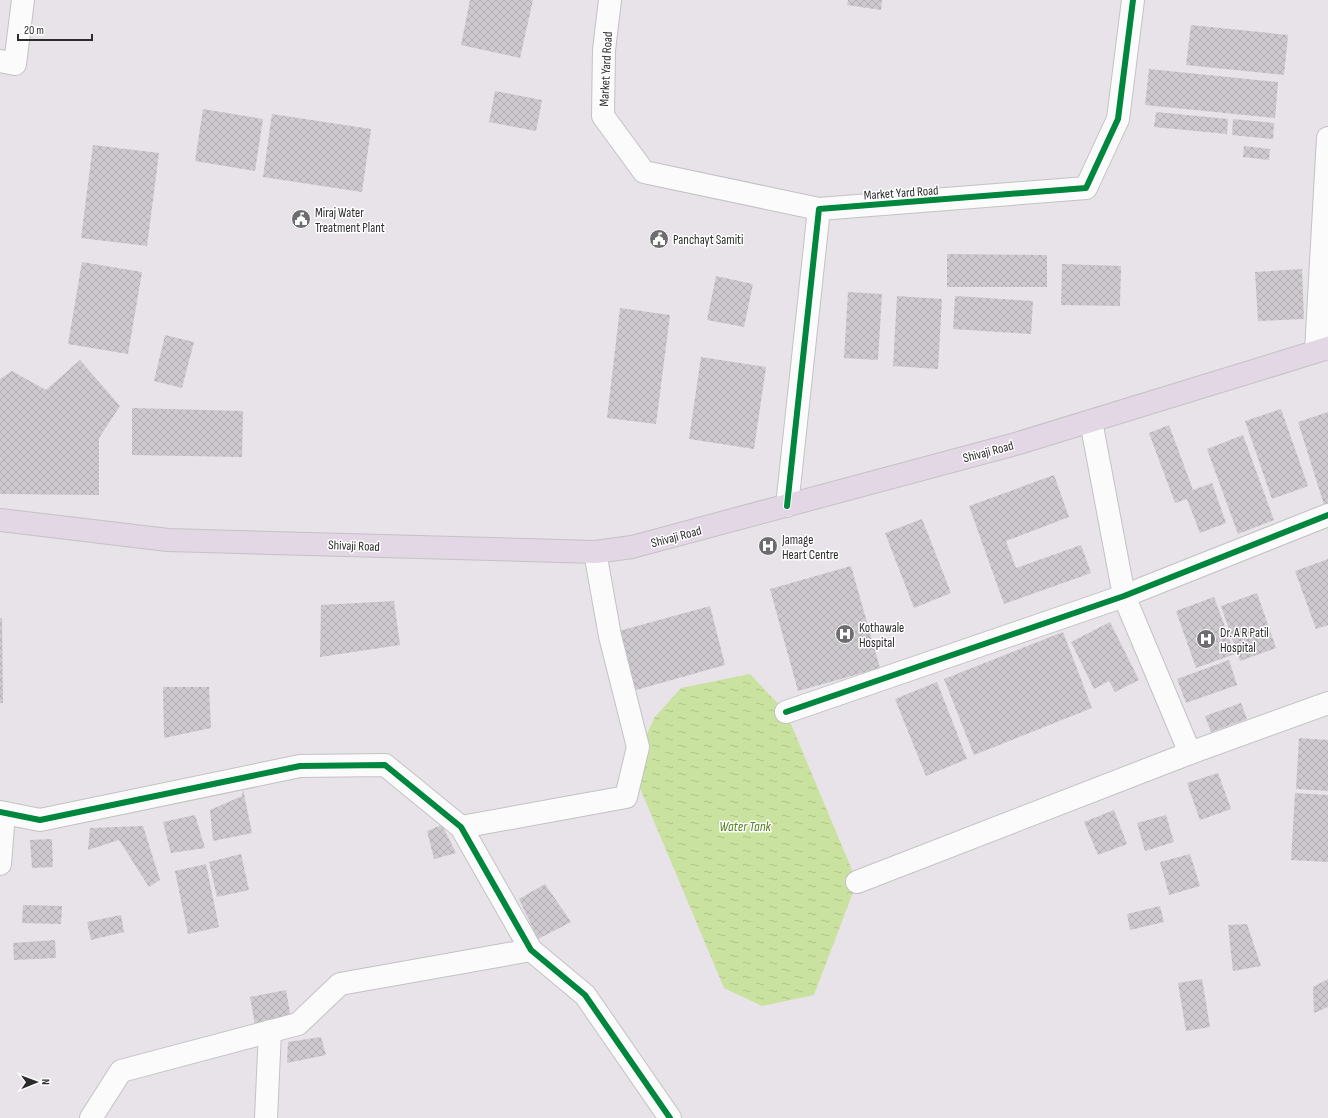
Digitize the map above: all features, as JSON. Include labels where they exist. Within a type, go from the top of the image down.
[{"type":"main road","name":"Shivaji Road","points":[[0,520],[168,540],[595,552],[632,547],[1019,443],[1322,350]]},
{"type":"street","points":[[0,61],[15,64],[23,0]]},
{"type":"street","name":"Market Yard Road","points":[[610,0],[604,50],[603,116],[644,172],[819,209],[1086,188],[1118,119],[1133,0]]},
{"type":"street","points":[[1322,350],[1328,138]]},
{"type":"street","points":[[787,506],[819,209]]},
{"type":"street","points":[[1090,421],[1124,596],[1190,753]]},
{"type":"street","points":[[786,712],[1124,596],[1328,515]]},
{"type":"street","points":[[461,826],[626,797],[638,747],[610,636],[595,552]]},
{"type":"street","points":[[857,882],[1190,753],[1328,703]]},
{"type":"street","points":[[0,864],[2,812],[40,820],[300,766],[385,765],[461,826],[531,950],[585,995],[670,1118]]},
{"type":"street","points":[[91,1118],[121,1071],[298,1024],[340,984],[531,950]]},
{"type":"street","points":[[266,1118],[270,1031]]},
{"type":"water","name":"Water Tank","points":[[750,674],[786,712],[857,882],[814,995],[762,1006],[724,988],[632,769],[654,718],[681,688]]},
{"type":"building","points":[[470,0],[533,0],[520,58],[461,45]]},
{"type":"building","points":[[848,0],[882,0],[881,10],[847,5]]},
{"type":"building","points":[[1191,25],[1288,35],[1284,75],[1186,65]]},
{"type":"building","points":[[1149,69],[1278,82],[1275,118],[1145,105]]},
{"type":"building","points":[[495,91],[542,100],[536,131],[489,122]]},
{"type":"building","points":[[203,109],[263,119],[255,171],[195,161]]},
{"type":"building","points":[[1156,112],[1228,119],[1227,134],[1154,127]]},
{"type":"building","points":[[272,114],[371,129],[362,192],[263,177]]},
{"type":"building","points":[[1233,119],[1274,123],[1273,139],[1232,135]]},
{"type":"building","points":[[93,145],[159,153],[147,246],[81,238]]},
{"type":"building","points":[[1244,146],[1270,149],[1269,160],[1243,157]]},
{"type":"building","points":[[947,254],[1047,255],[1047,287],[947,287]]},
{"type":"building","points":[[82,262],[142,272],[128,354],[68,344]]},
{"type":"building","points":[[1062,264],[1121,266],[1120,306],[1061,305]]},
{"type":"building","points":[[1302,269],[1304,319],[1258,321],[1255,272]]},
{"type":"building","points":[[716,276],[753,284],[744,327],[707,320]]},
{"type":"building","points":[[848,292],[882,294],[878,360],[844,358]]},
{"type":"building","points":[[897,296],[942,299],[938,369],[893,366]]},
{"type":"building","points":[[955,296],[1033,301],[1031,334],[953,329]]},
{"type":"building","points":[[620,308],[670,315],[656,424],[607,418]]},
{"type":"building","points":[[165,335],[194,342],[182,388],[154,381]]},
{"type":"building","points":[[701,357],[766,367],[754,449],[689,439]]},
{"type":"building","points":[[80,360],[120,406],[99,438],[99,495],[0,494],[0,379],[12,371],[46,390]]},
{"type":"building","points":[[132,408],[243,411],[242,457],[132,455]]},
{"type":"building","points":[[1281,409],[1308,486],[1272,499],[1245,421]]},
{"type":"building","points":[[1328,412],[1328,507],[1325,508],[1298,422]]},
{"type":"building","points":[[1169,425],[1193,490],[1212,483],[1226,523],[1200,533],[1187,499],[1175,503],[1149,433]]},
{"type":"building","points":[[1243,435],[1274,520],[1238,534],[1207,449]]},
{"type":"building","points":[[1054,475],[1069,517],[1006,541],[1016,568],[1081,545],[1091,573],[1004,604],[969,506]]},
{"type":"building","points":[[922,519],[951,593],[914,608],[885,533]]},
{"type":"building","points":[[1328,559],[1328,625],[1316,629],[1295,571]]},
{"type":"building","points":[[851,566],[880,668],[798,691],[770,589]]},
{"type":"building","points":[[1257,593],[1276,648],[1240,661],[1221,606]]},
{"type":"building","points":[[1214,597],[1235,654],[1196,668],[1176,611]]},
{"type":"building","points":[[394,601],[400,645],[320,657],[321,605]]},
{"type":"building","points":[[710,606],[725,665],[636,690],[619,631]]},
{"type":"building","points":[[0,618],[2,618],[3,703],[0,703]]},
{"type":"building","points":[[1110,622],[1139,680],[1115,692],[1109,681],[1094,689],[1071,642]]},
{"type":"building","points":[[1063,632],[1092,708],[974,755],[944,679]]},
{"type":"building","points":[[1229,660],[1237,685],[1186,703],[1177,679]]},
{"type":"building","points":[[937,682],[967,759],[926,776],[895,699]]},
{"type":"building","points":[[163,687],[209,687],[211,728],[164,738]]},
{"type":"building","points":[[1241,703],[1247,719],[1211,732],[1205,716]]},
{"type":"building","points":[[1299,738],[1328,740],[1328,791],[1296,789]]},
{"type":"building","points":[[1218,773],[1231,809],[1200,820],[1187,783]]},
{"type":"building","points":[[243,789],[252,833],[213,841],[210,810],[242,796]]},
{"type":"building","points":[[1295,793],[1328,795],[1328,862],[1291,860]]},
{"type":"building","points":[[1114,810],[1127,844],[1098,855],[1084,822]]},
{"type":"building","points":[[195,815],[205,848],[171,853],[163,822]]},
{"type":"building","points":[[1166,815],[1174,842],[1145,851],[1137,823]]},
{"type":"building","points":[[442,825],[456,853],[434,859],[427,831]]},
{"type":"building","points":[[143,826],[160,880],[149,887],[119,840],[88,850],[90,828]]},
{"type":"building","points":[[52,839],[53,867],[32,868],[30,840]]},
{"type":"building","points":[[241,854],[249,890],[217,897],[209,862]]},
{"type":"building","points":[[1190,854],[1200,886],[1169,895],[1160,862]]},
{"type":"building","points":[[206,864],[219,927],[188,934],[175,871]]},
{"type":"building","points":[[545,884],[571,922],[538,939],[519,899]]},
{"type":"building","points":[[23,905],[62,906],[61,924],[22,923]]},
{"type":"building","points":[[1160,906],[1164,922],[1130,930],[1127,914]]},
{"type":"building","points":[[121,915],[124,932],[91,940],[87,922]]},
{"type":"building","points":[[1247,924],[1261,966],[1233,971],[1228,925]]},
{"type":"building","points":[[55,940],[56,958],[14,960],[13,943]]},
{"type":"building","points":[[1202,979],[1210,1027],[1186,1031],[1178,983]]},
{"type":"building","points":[[1328,979],[1328,1007],[1314,1013],[1313,987]]},
{"type":"building","points":[[286,990],[291,1019],[255,1025],[250,997]]},
{"type":"building","points":[[321,1037],[326,1055],[287,1063],[288,1042]]},
{"type":"cycle path","points":[[787,506],[819,209],[1086,188],[1118,119],[1133,0]]},
{"type":"cycle path","points":[[786,712],[1124,596],[1328,515]]},
{"type":"cycle path","points":[[0,812],[40,820],[300,766],[385,765],[461,827],[531,950],[585,995],[670,1118]]},
{"type":"place","name":"Miraj Water Treatment Plant","points":[[301,219]]},
{"type":"place","name":"Panchayt Samiti","points":[[659,239]]},
{"type":"place","name":"Jamage Heart Centre","points":[[768,546]]},
{"type":"place","name":"Kothawale Hospital","points":[[845,634]]},
{"type":"place","name":"Dr. A R Patil Hospital","points":[[1206,639]]}]
